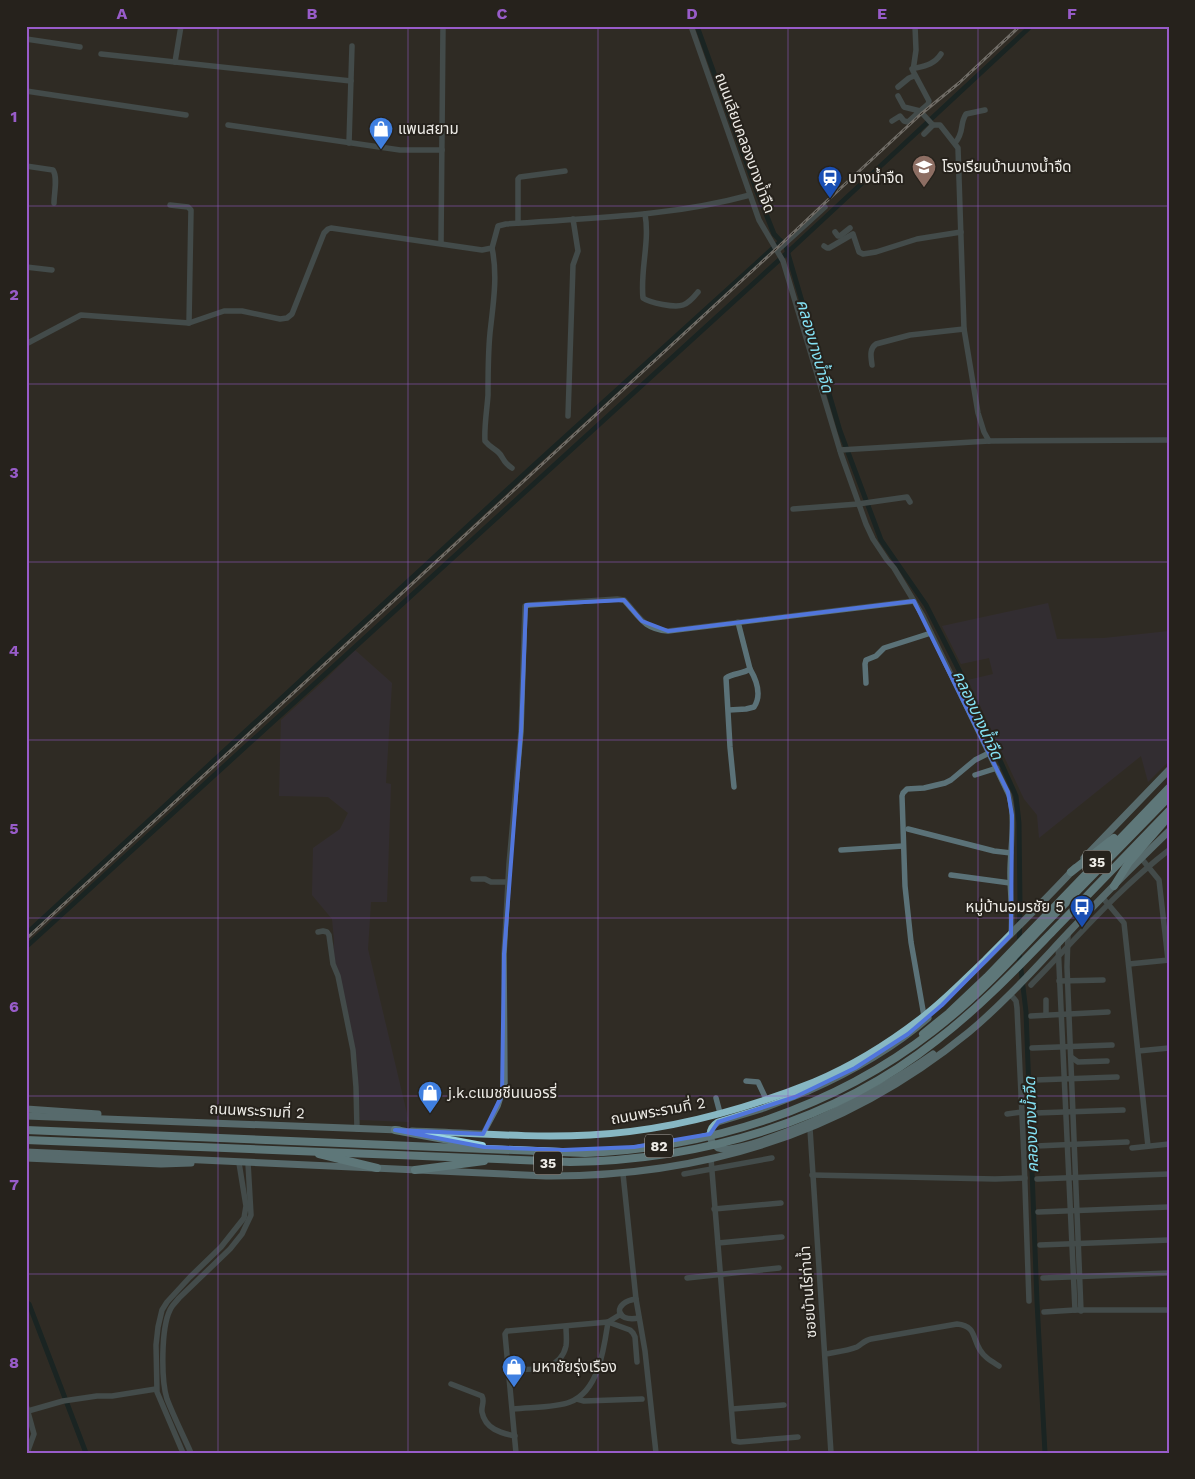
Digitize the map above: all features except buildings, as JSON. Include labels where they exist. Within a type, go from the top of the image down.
[{"type":"highway","name":"ถนนพระรามที่ 2","points":[[26,1129],[571,1150],[634,1147],[703,1136],[753,1122],[840,1087],[884,1062],[929,1029],[968,996],[1169,788]]},
{"type":"highway","name":"82","points":[[26,1129],[585,1153],[624,1151],[691,1141],[737,1129],[797,1109],[834,1093],[891,1061],[932,1032],[987,984],[1169,796]]},
{"type":"highway","points":[[1071,872],[1108,843],[1158,799]]},
{"type":"highway","points":[[1114,886],[1128,862],[1164,823],[1169,811]]},
{"type":"highway","name":"82","points":[[26,1141],[570,1162],[648,1158],[687,1152],[732,1141],[790,1122],[847,1096],[900,1067],[936,1042],[995,991],[1169,811]]},
{"type":"highway","name":"35","points":[[26,1141],[593,1164],[654,1158],[715,1147],[786,1125],[834,1105],[908,1062],[974,1008],[1169,811]]},
{"type":"highway","points":[[395,1130],[484,1147]]},
{"type":"highway","points":[[319,1154],[377,1168]]},
{"type":"highway","points":[[415,1170],[484,1161]]},
{"type":"main road","name":"ถนนพระรามที่ 2","points":[[26,1116],[483,1134],[590,1135],[650,1128],[720,1113],[814,1082],[878,1047],[924,1016],[959,986],[1012,933],[1169,770]]},
{"type":"main road","name":"35","points":[[26,1152],[239,1163],[546,1176],[589,1176],[623,1174],[671,1167],[760,1146],[810,1129],[847,1112],[906,1078],[954,1044],[1013,991],[1169,830]]},
{"type":"main road","points":[[959,986],[932,1014],[896,1043],[855,1068],[808,1091],[764,1108],[718,1122],[710,1131],[710,1139],[718,1148],[728,1150],[816,1120],[857,1101],[893,1080],[985,1018]]},
{"type":"main road","points":[[26,1109],[118,1115],[150,1120]]},
{"type":"main road","points":[[26,1158],[161,1164],[218,1161]]},
{"type":"street","points":[[175,62],[181,26]]},
{"type":"street","points":[[441,239],[443,26]]},
{"type":"street","name":"ถนนเลียบคลองบางน้ำจืด","points":[[691,26],[758,220],[783,261],[841,450],[873,539],[894,568],[914,601],[1008,792],[1012,816],[1010,884],[1012,933]]},
{"type":"street","points":[[892,121],[900,116],[908,122],[929,103],[912,69],[916,50],[915,26]]},
{"type":"street","points":[[26,39],[80,47]]},
{"type":"street","points":[[349,143],[352,46]]},
{"type":"street","points":[[102,54],[351,81]]},
{"type":"street","points":[[912,69],[931,64],[941,54]]},
{"type":"street","points":[[898,87],[914,76]]},
{"type":"street","points":[[26,91],[186,115]]},
{"type":"street","points":[[898,96],[904,107],[920,111],[924,118],[932,124],[942,126],[958,148],[964,329],[978,413],[989,441]]},
{"type":"street","points":[[955,143],[961,134],[963,119],[966,114],[985,110]]},
{"type":"street","points":[[924,134],[932,124]]},
{"type":"street","points":[[228,125],[400,150],[442,150]]},
{"type":"street","points":[[26,166],[53,170],[55,173],[54,203]]},
{"type":"street","points":[[518,219],[518,179],[520,177],[565,171]]},
{"type":"street","points":[[512,468],[485,441],[488,393],[487,371],[494,305],[494,259],[492,248],[498,226],[518,219],[574,219],[675,211],[750,195]]},
{"type":"street","points":[[170,205],[188,207],[191,210],[189,319]]},
{"type":"street","points":[[779,249],[826,207]]},
{"type":"street","points":[[645,214],[647,234],[644,273],[645,300],[671,306],[681,306],[691,300],[698,292]]},
{"type":"street","points":[[568,416],[574,265],[578,251],[574,219]]},
{"type":"street","points":[[26,344],[81,315],[189,319],[224,311],[242,311],[280,319],[287,318],[292,314],[324,233],[331,228],[441,239],[482,250],[492,248]]},
{"type":"street","points":[[850,228],[859,252],[863,254],[876,252],[917,239],[961,232]]},
{"type":"street","points":[[835,232],[840,236],[850,228]]},
{"type":"street","points":[[824,246],[829,248],[850,228]]},
{"type":"street","points":[[26,267],[52,270]]},
{"type":"street","points":[[872,365],[871,352],[876,344],[910,335],[964,329]]},
{"type":"street","points":[[841,450],[989,441],[1169,440]]},
{"type":"street","points":[[793,509],[860,504],[907,497],[910,502]]},
{"type":"street","points":[[483,1134],[498,1106],[505,1084],[504,954],[508,882],[521,738],[525,606],[624,600],[642,621],[659,630],[668,631],[914,601]]},
{"type":"street","points":[[729,710],[754,707],[758,687],[750,669],[738,622]]},
{"type":"street","points":[[866,683],[866,660],[876,656],[884,648],[931,633]]},
{"type":"street","points":[[734,787],[726,678],[750,669]]},
{"type":"street","points":[[924,1016],[911,942],[905,886],[901,802],[903,793],[905,790],[945,783],[975,760],[989,753]]},
{"type":"street","points":[[975,776],[997,768]]},
{"type":"street","points":[[908,830],[994,851],[1011,853]]},
{"type":"street","points":[[841,850],[904,846]]},
{"type":"street","points":[[1031,985],[1108,905],[1148,866],[1169,850]]},
{"type":"street","points":[[1129,964],[1168,960],[1159,880],[1141,858]]},
{"type":"street","points":[[951,876],[1010,884]]},
{"type":"street","points":[[473,879],[508,882]]},
{"type":"street","points":[[1102,897],[1124,923],[1148,1146]]},
{"type":"street","points":[[318,932],[324,931],[329,935],[333,964],[338,976],[353,1050],[357,1129]]},
{"type":"street","points":[[1068,933],[1070,1046],[1076,1177],[1073,1211]]},
{"type":"street","points":[[1058,944],[1068,1178],[1073,1211],[1078,1311]]},
{"type":"street","points":[[1058,968],[1068,967]]},
{"type":"street","points":[[1059,981],[1104,980]]},
{"type":"street","points":[[1013,991],[1017,1008],[1029,1301]]},
{"type":"street","points":[[1046,1000],[1046,1015]]},
{"type":"street","points":[[1031,1016],[1108,1012]]},
{"type":"street","points":[[1032,1048],[1112,1045]]},
{"type":"street","points":[[1138,1050],[1169,1048]]},
{"type":"street","points":[[1071,1057],[1078,1062],[1106,1061]]},
{"type":"street","points":[[1035,1080],[1117,1077]]},
{"type":"street","points":[[746,1081],[758,1082],[766,1099]]},
{"type":"street","points":[[716,1098],[720,1113]]},
{"type":"street","points":[[1035,1113],[1123,1110]]},
{"type":"street","points":[[1007,1114],[1022,1112]]},
{"type":"street","name":"ซอยบ้านไร่ท่าน้ำ","points":[[810,1129],[831,1453]]},
{"type":"street","points":[[1036,1146],[1127,1142]]},
{"type":"street","points":[[1132,1148],[1169,1144]]},
{"type":"street","points":[[684,1174],[772,1158]]},
{"type":"street","points":[[711,1159],[734,1440],[736,1442],[798,1437]]},
{"type":"street","points":[[239,1163],[247,1190]]},
{"type":"street","points":[[191,1453],[165,1391],[163,1351],[167,1317],[172,1306],[179,1298],[237,1241],[247,1226],[248,1163]]},
{"type":"street","points":[[623,1174],[636,1299],[646,1351],[656,1453]]},
{"type":"street","points":[[1037,1179],[1169,1174]]},
{"type":"street","points":[[812,1175],[1025,1178]]},
{"type":"street","points":[[714,1209],[781,1203]]},
{"type":"street","points":[[1038,1212],[1169,1207]]},
{"type":"street","points":[[183,1453],[156,1389],[156,1345],[162,1310],[174,1294],[221,1248],[248,1210]]},
{"type":"street","points":[[718,1242],[782,1237]]},
{"type":"street","points":[[1040,1245],[1169,1240]]},
{"type":"street","points":[[687,1278],[779,1268]]},
{"type":"street","points":[[1043,1278],[1169,1273]]},
{"type":"street","points":[[636,1299],[624,1302],[620,1307],[621,1314],[622,1317],[628,1320],[639,1318]]},
{"type":"street","points":[[1044,1312],[1169,1310]]},
{"type":"street","points":[[516,1453],[505,1334],[507,1331],[608,1322],[621,1314]]},
{"type":"street","points":[[608,1322],[630,1330],[633,1333],[637,1362]]},
{"type":"street","points":[[513,1408],[560,1405],[577,1399],[589,1386],[596,1374],[601,1361],[608,1322]]},
{"type":"street","points":[[825,1354],[848,1350],[866,1340],[957,1324],[963,1325],[974,1333],[980,1349],[988,1360],[999,1366]]},
{"type":"street","points":[[509,1370],[544,1369],[552,1365],[562,1356],[566,1346],[566,1327]]},
{"type":"street","points":[[451,1384],[482,1396],[484,1401],[482,1412],[489,1426],[500,1433],[515,1436]]},
{"type":"street","points":[[27,1453],[34,1434],[27,1408],[97,1396],[112,1396],[156,1389]]},
{"type":"street","points":[[577,1399],[642,1399]]},
{"type":"street","points":[[732,1409],[784,1405]]},
{"type":"highlighted area","points":[[624,600],[642,621],[668,631],[914,601],[1008,792],[1012,815],[1011,935],[942,1005],[908,1034],[855,1068],[795,1097],[718,1122],[710,1134],[634,1147],[563,1150],[484,1147],[395,1130],[483,1134],[502,1095],[504,954],[521,731],[526,605]]},
{"type":"shaded area","points":[[1048,603],[1057,639],[1104,638],[1169,631],[1169,761],[1148,782],[1141,756],[1039,838],[1037,815],[1024,799],[968,680],[993,674],[989,658],[961,664],[942,626]]},
{"type":"shaded area","points":[[355,650],[392,683],[386,783],[391,784],[387,902],[371,902],[368,949],[409,1122],[360,1120],[357,1060],[339,974],[332,966],[334,940],[332,919],[312,895],[313,848],[340,829],[348,813],[328,797],[279,796],[281,720]]},
{"type":"waterway","name":"คลองบางน้ำจืด","points":[[697,26],[774,234],[786,247],[840,431],[881,540],[926,605],[963,678],[1016,796],[1019,823],[1019,953],[1026,1012],[1045,1453]]},
{"type":"waterway","points":[[26,947],[788,252],[1031,26]]},
{"type":"waterway","points":[[26,934],[533,466],[781,241]]},
{"type":"waterway","points":[[26,1302],[29,1304],[86,1453]]},
{"type":"railway","points":[[26,939],[921,114],[959,83],[1020,26]]},
{"type":"place","name":"แพนสยาม","points":[[381,150]]},
{"type":"place","name":"โรงเรียนบ้านบางนํ้าจืด","points":[[924,188]]},
{"type":"place","name":"บางน้ำจืด","points":[[830,199]]},
{"type":"place","name":"หมู่บ้านอมรชัย 5","points":[[1082,928]]},
{"type":"place","name":"j.k.cแมชชีนเนอรรี่","points":[[430,1114]]},
{"type":"place","name":"มหาชัยรุ่งเรือง","points":[[514,1388]]}]
